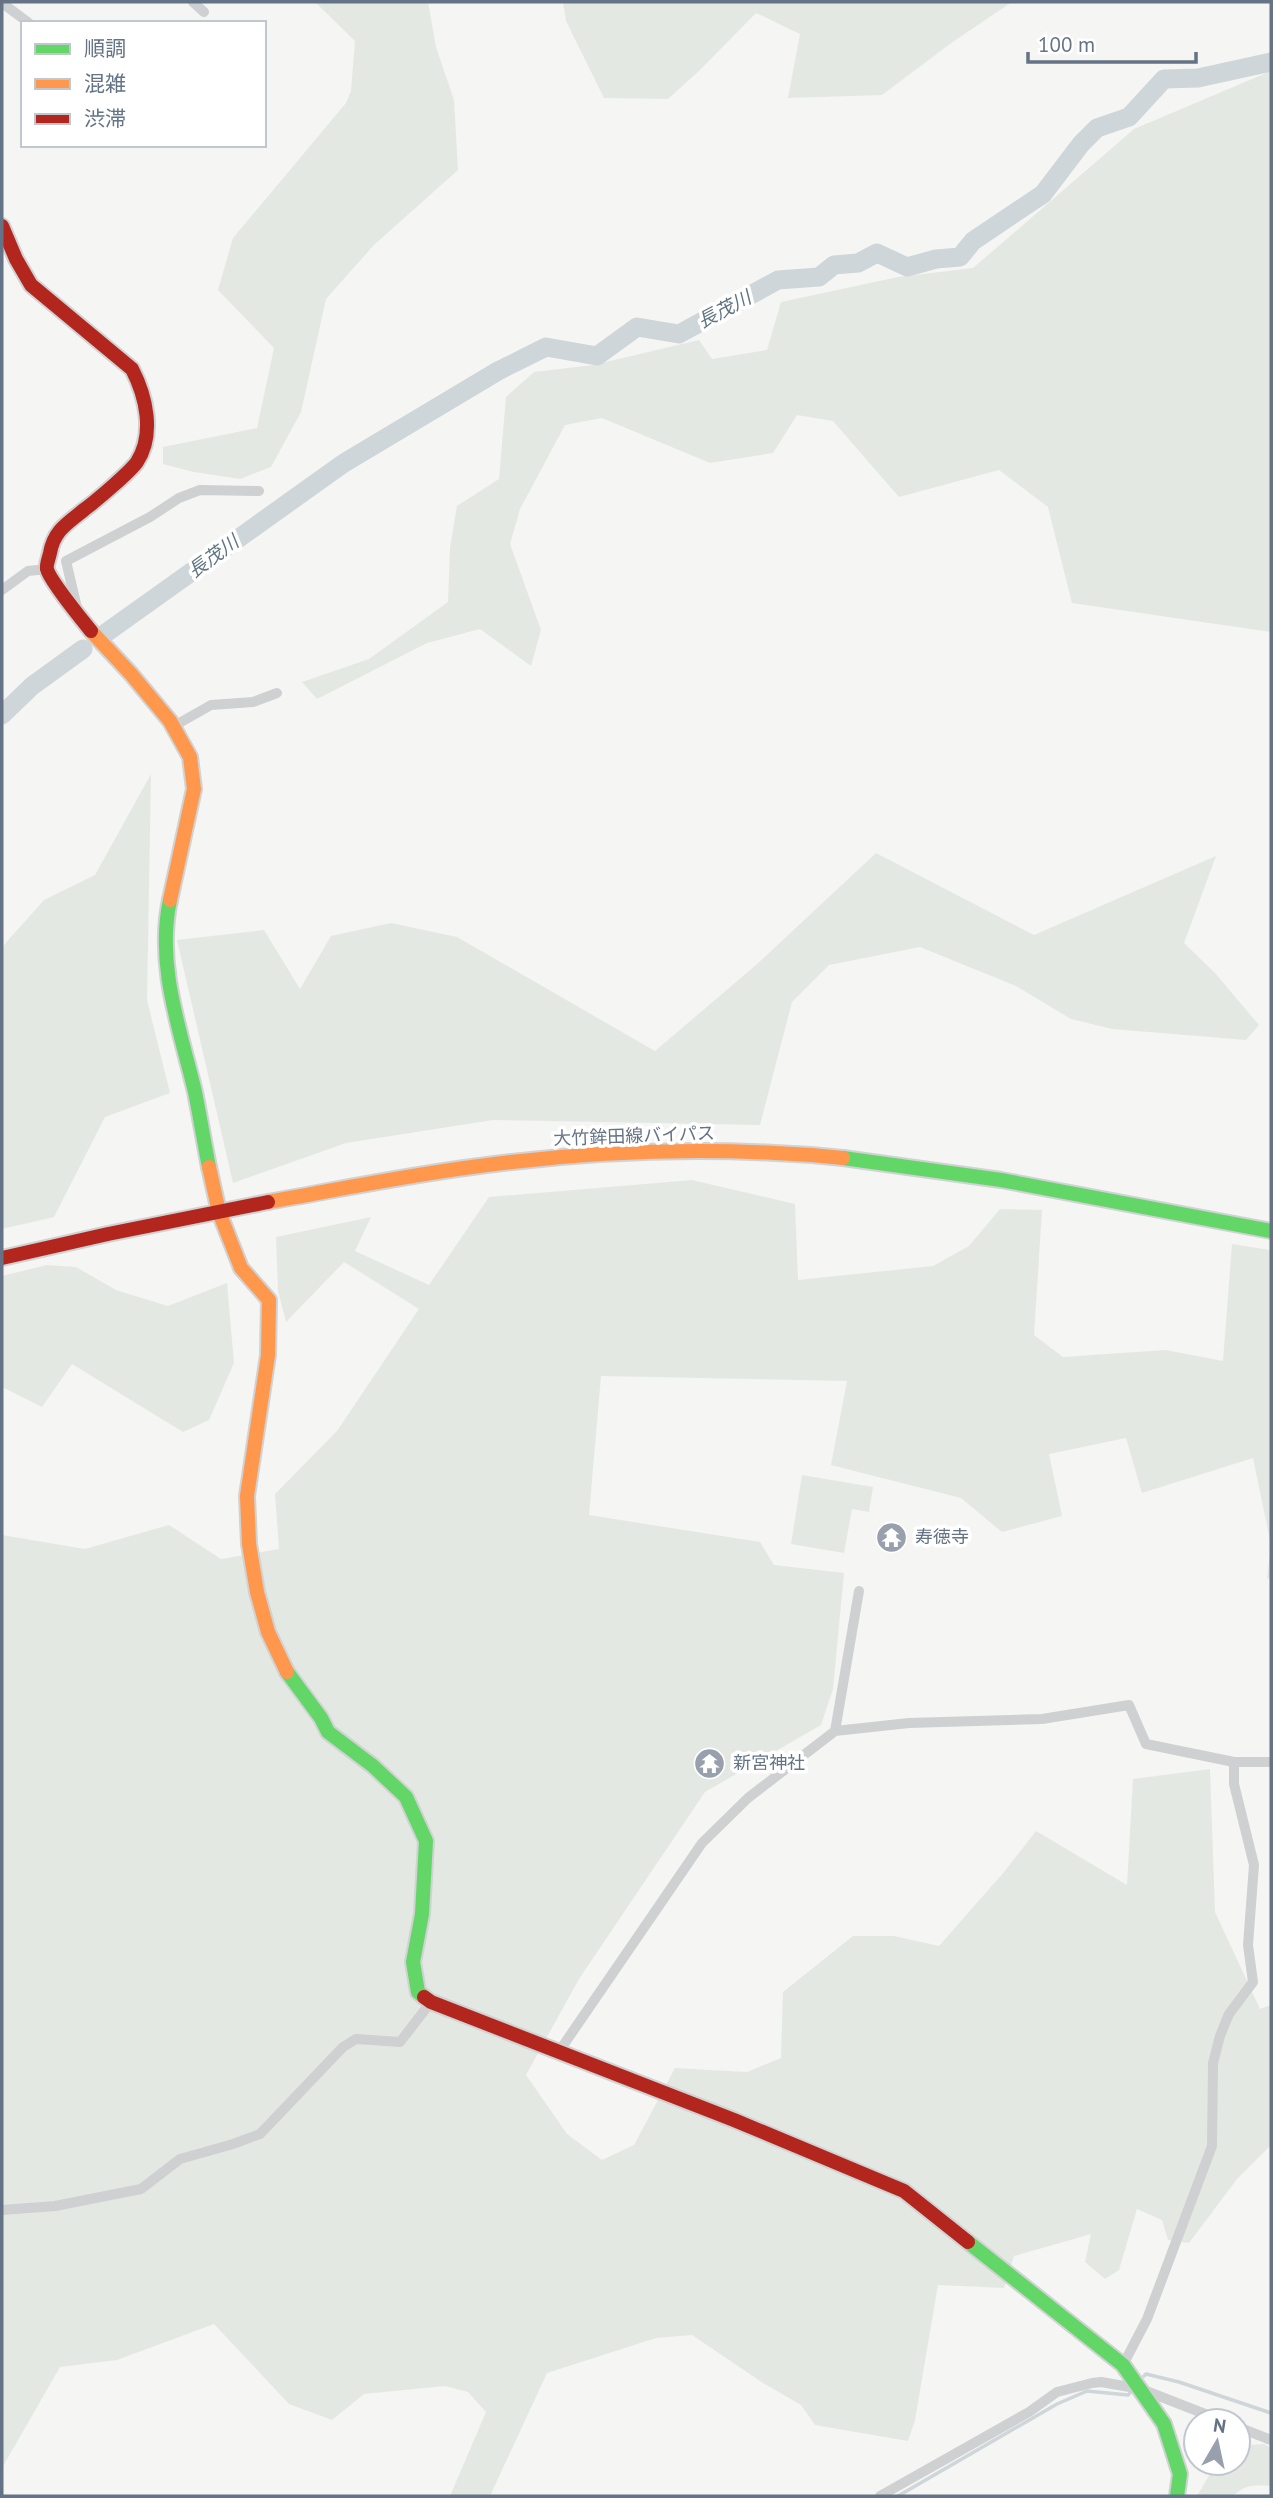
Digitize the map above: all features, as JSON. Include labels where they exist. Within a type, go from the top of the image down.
[{"type":"street","points":[[193,2],[204,12]]},
{"type":"street","points":[[2,3],[26,21]]},
{"type":"street","points":[[2,226],[16,259],[32,285],[132,369],[142,388],[147,434],[137,462],[59,530],[52,539],[47,569],[56,586],[89,629],[174,726],[190,757],[194,789],[166,919],[167,967],[176,1020],[195,1093],[219,1212],[241,1268],[269,1300],[268,1355],[247,1496],[249,1544],[257,1592],[268,1632],[290,1679],[321,1718],[328,1732],[373,1766],[406,1797],[426,1841],[422,1914],[413,1962],[418,1992],[431,2002],[734,2120],[904,2191],[1123,2365],[1164,2424],[1180,2474],[1177,2496]]},
{"type":"street","points":[[78,612],[65,561],[150,517],[179,498],[200,490],[259,491]]},
{"type":"street","points":[[2,590],[29,571],[47,569]]},
{"type":"street","points":[[174,726],[211,705],[253,702],[277,693]]},
{"type":"street","name":"大竹鉾田線バイパス","points":[[2,1258],[219,1212],[423,1174],[501,1163],[649,1152],[838,1158],[907,1165],[1014,1182],[1271,1231]]},
{"type":"street","points":[[835,1731],[859,1591]]},
{"type":"street","points":[[558,2053],[702,1843],[748,1798],[835,1731],[909,1723],[1042,1718],[1129,1705],[1146,1744],[1234,1762],[1271,1762]]},
{"type":"street","points":[[1123,2365],[1147,2319],[1212,2146],[1213,2063],[1220,2036],[1229,2014],[1253,1982],[1248,1945],[1254,1865],[1234,1784],[1234,1762]]},
{"type":"street","points":[[2,2210],[55,2206],[141,2189],[180,2159],[261,2134],[343,2047],[356,2039],[400,2042],[431,2002]]},
{"type":"street","points":[[880,2496],[1029,2412],[1057,2392],[1101,2382],[1141,2389],[1187,2407]]},
{"type":"street","points":[[1252,2433],[1271,2440]]},
{"type":"shaded area","points":[[315,2],[428,2],[436,47],[454,100],[458,170],[374,245],[326,299],[301,412],[271,467],[240,479],[163,464],[163,447],[257,428],[274,348],[218,290],[233,238],[346,103],[351,91],[355,41]]},
{"type":"shaded area","points":[[563,2],[1012,2],[882,95],[788,98],[800,34],[756,13],[668,99],[604,98],[566,21]]},
{"type":"shaded area","points":[[1271,71],[1271,632],[1072,603],[1048,507],[999,470],[899,497],[833,421],[797,415],[773,453],[710,463],[602,418],[565,425],[520,509],[510,544],[541,630],[531,666],[480,629],[427,643],[317,699],[302,682],[369,659],[448,602],[450,548],[457,506],[499,479],[506,397],[534,372],[593,365],[699,340],[712,359],[767,350],[781,302],[898,277],[973,268],[1134,129]]},
{"type":"shaded area","points":[[151,774],[147,1000],[170,1093],[105,1117],[54,1217],[2,1229],[2,947],[44,900],[95,875]]},
{"type":"shaded area","points":[[876,853],[1034,935],[1216,856],[1184,943],[1215,973],[1259,1025],[1246,1040],[1112,1029],[1071,1019],[1016,986],[920,947],[829,965],[792,1002],[760,1125],[493,1120],[346,1143],[233,1183],[177,940],[264,930],[300,989],[331,936],[391,923],[457,937],[655,1051],[756,965]]},
{"type":"shaded area","points":[[692,1180],[795,1204],[798,1280],[933,1266],[969,1246],[1000,1209],[1042,1210],[1034,1335],[1063,1357],[1166,1350],[1223,1361],[1232,1244],[1270,1250],[1271,1544],[1253,1458],[1142,1493],[1126,1438],[1049,1454],[1062,1516],[1002,1532],[961,1498],[831,1465],[847,1381],[601,1376],[589,1515],[760,1542],[774,1565],[844,1573],[833,1689],[821,1725],[705,1792],[579,1979],[526,2075],[567,2134],[602,2160],[634,2145],[675,2068],[747,2072],[781,2058],[783,1992],[853,1936],[894,1936],[939,1946],[1036,1831],[1127,1885],[1133,1779],[1210,1769],[1215,1912],[1260,2009],[1271,2005],[1271,2145],[1237,2179],[1189,2243],[1168,2240],[1162,2220],[1137,2209],[1119,2270],[1105,2279],[1085,2262],[1091,2234],[1014,2256],[1004,2288],[938,2285],[915,2420],[908,2441],[815,2425],[801,2405],[692,2335],[656,2338],[547,2373],[490,2496],[450,2496],[486,2412],[468,2392],[445,2386],[364,2394],[332,2420],[289,2404],[214,2324],[117,2360],[60,2367],[2,2468],[2,1535],[85,1549],[169,1525],[221,1559],[279,1549],[275,1494],[337,1431],[419,1309],[344,1262],[286,1322],[278,1291],[276,1237],[371,1217],[355,1251],[429,1285],[489,1197]]},
{"type":"shaded area","points":[[47,1265],[76,1267],[116,1290],[168,1306],[227,1283],[234,1363],[209,1420],[183,1432],[72,1364],[42,1407],[2,1387],[2,1276]]},
{"type":"shaded area","points":[[802,1475],[873,1487],[869,1512],[852,1509],[844,1553],[791,1544]]},
{"type":"shaded area","points":[[1271,1546],[1271,1579],[1267,1578]]},
{"type":"shaded area","points":[[1264,2444],[1271,2448],[1271,2486],[1250,2486],[1233,2496],[1197,2496],[1208,2477],[1252,2477],[1252,2445]]},
{"type":"waterway","name":"長茂川","points":[[103,635],[344,463],[498,371],[546,347],[597,356],[637,327],[679,334],[778,280],[819,277],[834,265],[858,263],[877,253],[907,267],[936,259],[960,257],[973,241],[1043,194],[1081,144],[1097,128],[1129,117],[1164,79],[1198,78],[1271,62]]},
{"type":"waterway","name":"長茂川","points":[[2,715],[32,686],[83,649]]},
{"type":"waterway","points":[[1144,2376],[1146,2374],[1179,2382],[1271,2413]]},
{"type":"waterway","points":[[898,2496],[1057,2404],[1087,2391],[1130,2393]]},
{"type":"traffic: fast","points":[[170,900],[166,924],[168,973],[209,1167]]},
{"type":"traffic: fast","points":[[843,1158],[1001,1180],[1271,1231]]},
{"type":"traffic: fast","points":[[287,1672],[321,1718],[328,1732],[373,1766],[406,1797],[426,1841],[422,1914],[413,1962],[418,1992],[424,1997]]},
{"type":"traffic: fast","points":[[968,2242],[1123,2365],[1164,2424],[1180,2474],[1177,2496]]},
{"type":"traffic: slow","points":[[91,631],[170,721],[190,757],[194,789],[170,900]]},
{"type":"traffic: slow","points":[[268,1202],[446,1171],[564,1157],[704,1151],[843,1158]]},
{"type":"traffic: slow","points":[[209,1167],[219,1212],[241,1268],[269,1300],[268,1355],[247,1496],[249,1544],[257,1592],[268,1632],[287,1672]]},
{"type":"traffic: jam","points":[[2,226],[31,285],[132,369],[144,403],[146,439],[137,462],[63,528],[55,538],[47,563],[53,581],[91,631]]},
{"type":"traffic: jam","points":[[2,1258],[268,1202]]},
{"type":"traffic: jam","points":[[424,1997],[734,2120],[904,2191],[968,2242]]},
{"type":"place","name":"寿徳寺","points":[[892,1537]]},
{"type":"place","name":"新宮神社","points":[[710,1763]]}]
